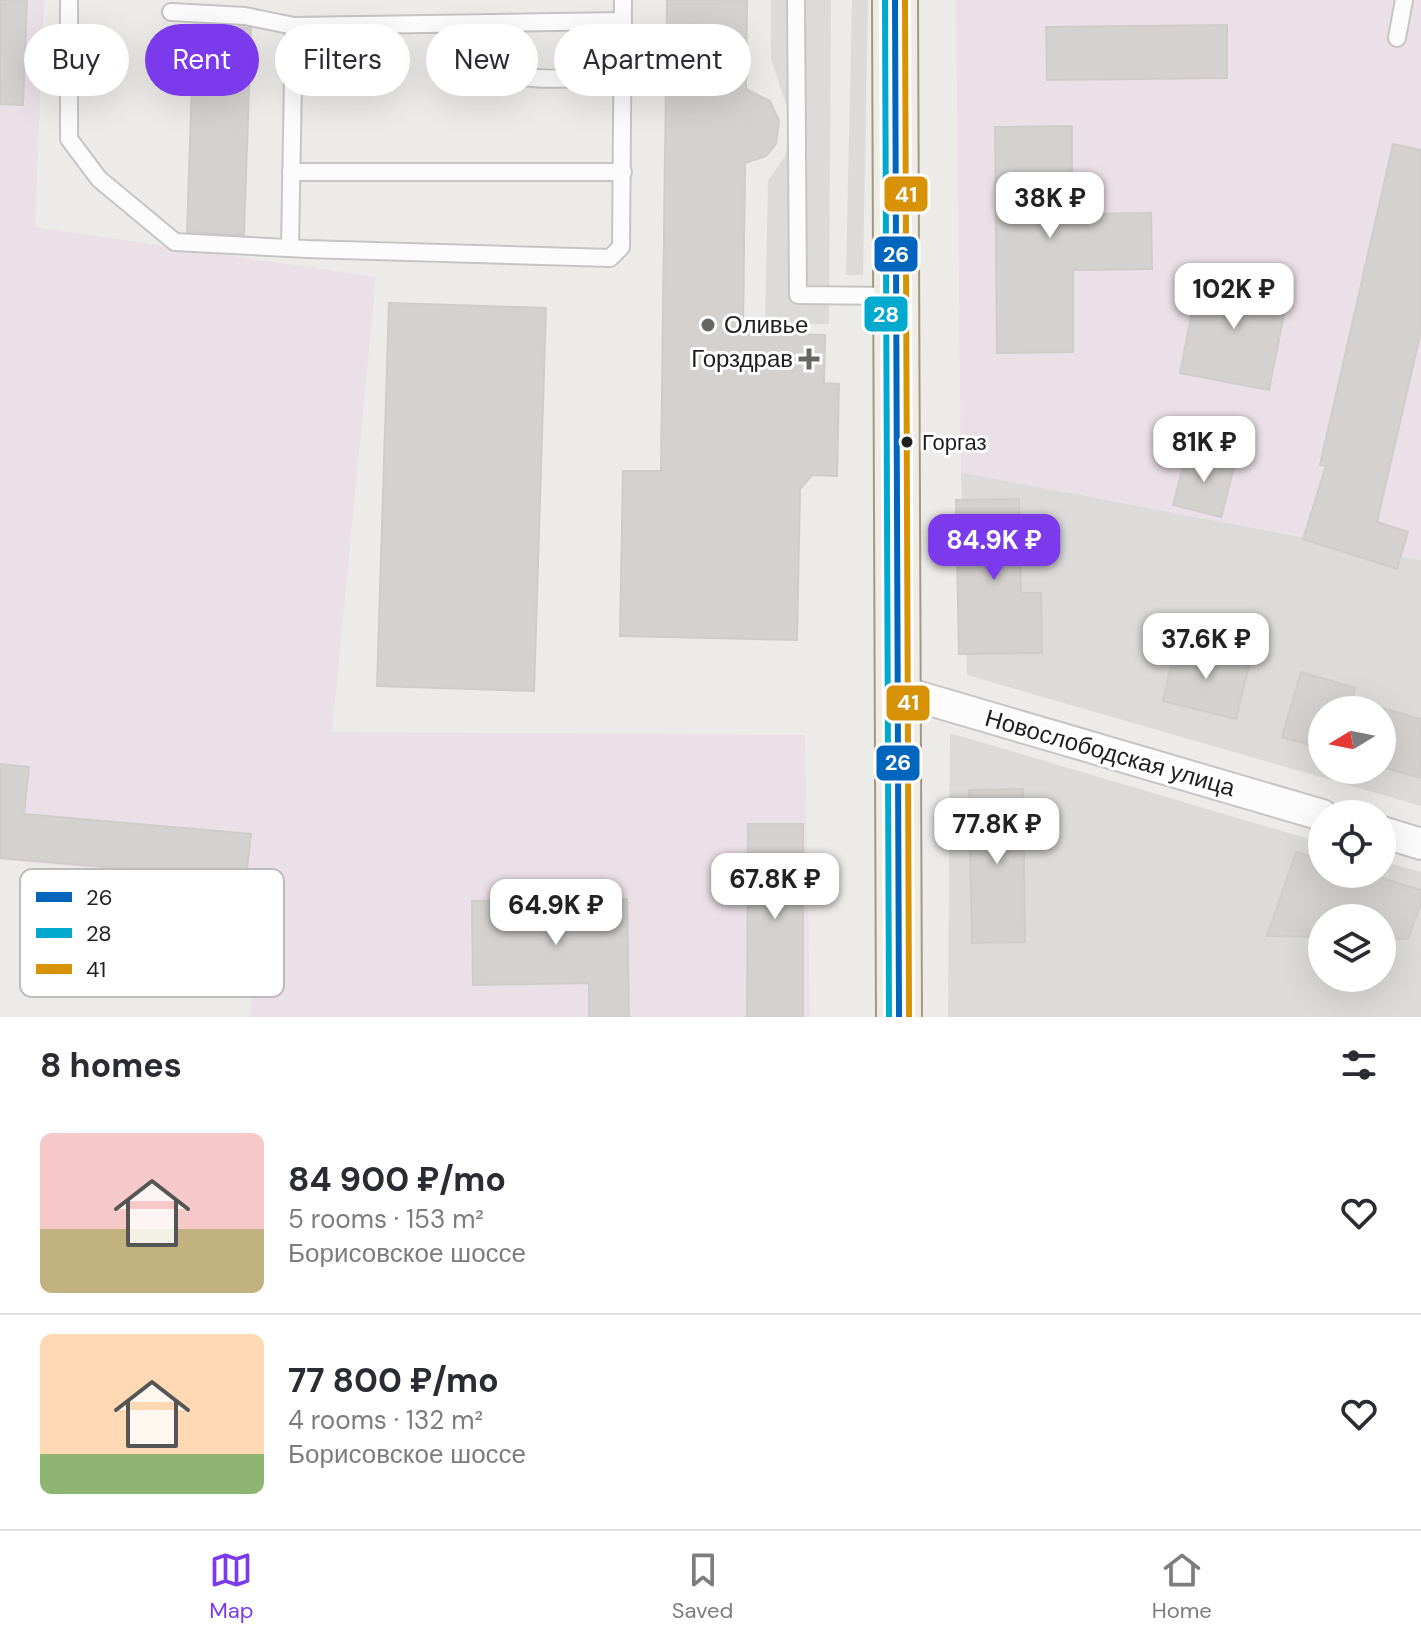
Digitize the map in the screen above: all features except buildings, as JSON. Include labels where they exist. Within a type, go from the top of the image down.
[{"type":"main road","points":[[895,0],[899,1017]]},
{"type":"street","name":"Новослободская улица","points":[[899,691],[1308,811]]},
{"type":"street","points":[[1396,836],[1421,844]]},
{"type":"lane","points":[[410,24],[623,21],[623,0]]},
{"type":"lane","points":[[796,0],[798,295],[896,296]]},
{"type":"lane","points":[[1397,38],[1404,0]]},
{"type":"lane","points":[[69,2],[69,139],[99,179],[175,242],[204,246],[290,246],[610,258],[621,247],[623,96]]},
{"type":"lane","points":[[171,12],[245,16],[284,24]]},
{"type":"lane","points":[[486,23],[492,62],[500,73],[554,77]]},
{"type":"lane","points":[[290,246],[293,96]]},
{"type":"lane","points":[[291,172],[623,172]]},
{"type":"shaded area","points":[[0,0],[44,0],[43,24],[24,24],[24,96],[40,96],[35,227],[376,277],[332,732],[805,735],[810,1017],[249,1017],[251,997],[284,997],[284,869],[99,869],[0,860]]},
{"type":"shaded area","points":[[771,0],[831,0],[829,324],[765,324],[768,181],[785,156],[792,123],[771,59]]},
{"type":"shaded area","points":[[852,0],[868,0],[863,275],[846,275]]},
{"type":"shaded area","points":[[956,0],[1421,0],[1421,560],[961,472]]},
{"type":"shaded area","points":[[961,472],[1421,560],[1421,806],[1345,784],[1396,784],[1396,696],[1308,696],[1308,773],[967,675]]},
{"type":"shaded area","points":[[950,733],[1308,839],[1308,888],[1396,888],[1396,865],[1421,872],[1421,1017],[948,1017]]},
{"type":"transit line","name":"28","points":[[885,0],[889,1017]]},
{"type":"transit line","name":"26","points":[[895,0],[899,1017]]},
{"type":"transit line","name":"41","points":[[905,0],[909,1017]]},
{"type":"place","name":"Оливье","points":[[708,325]]},
{"type":"place","name":"Горздрав","points":[[809,359]]},
{"type":"place","name":"Горгаз","points":[[907,442]]}]
